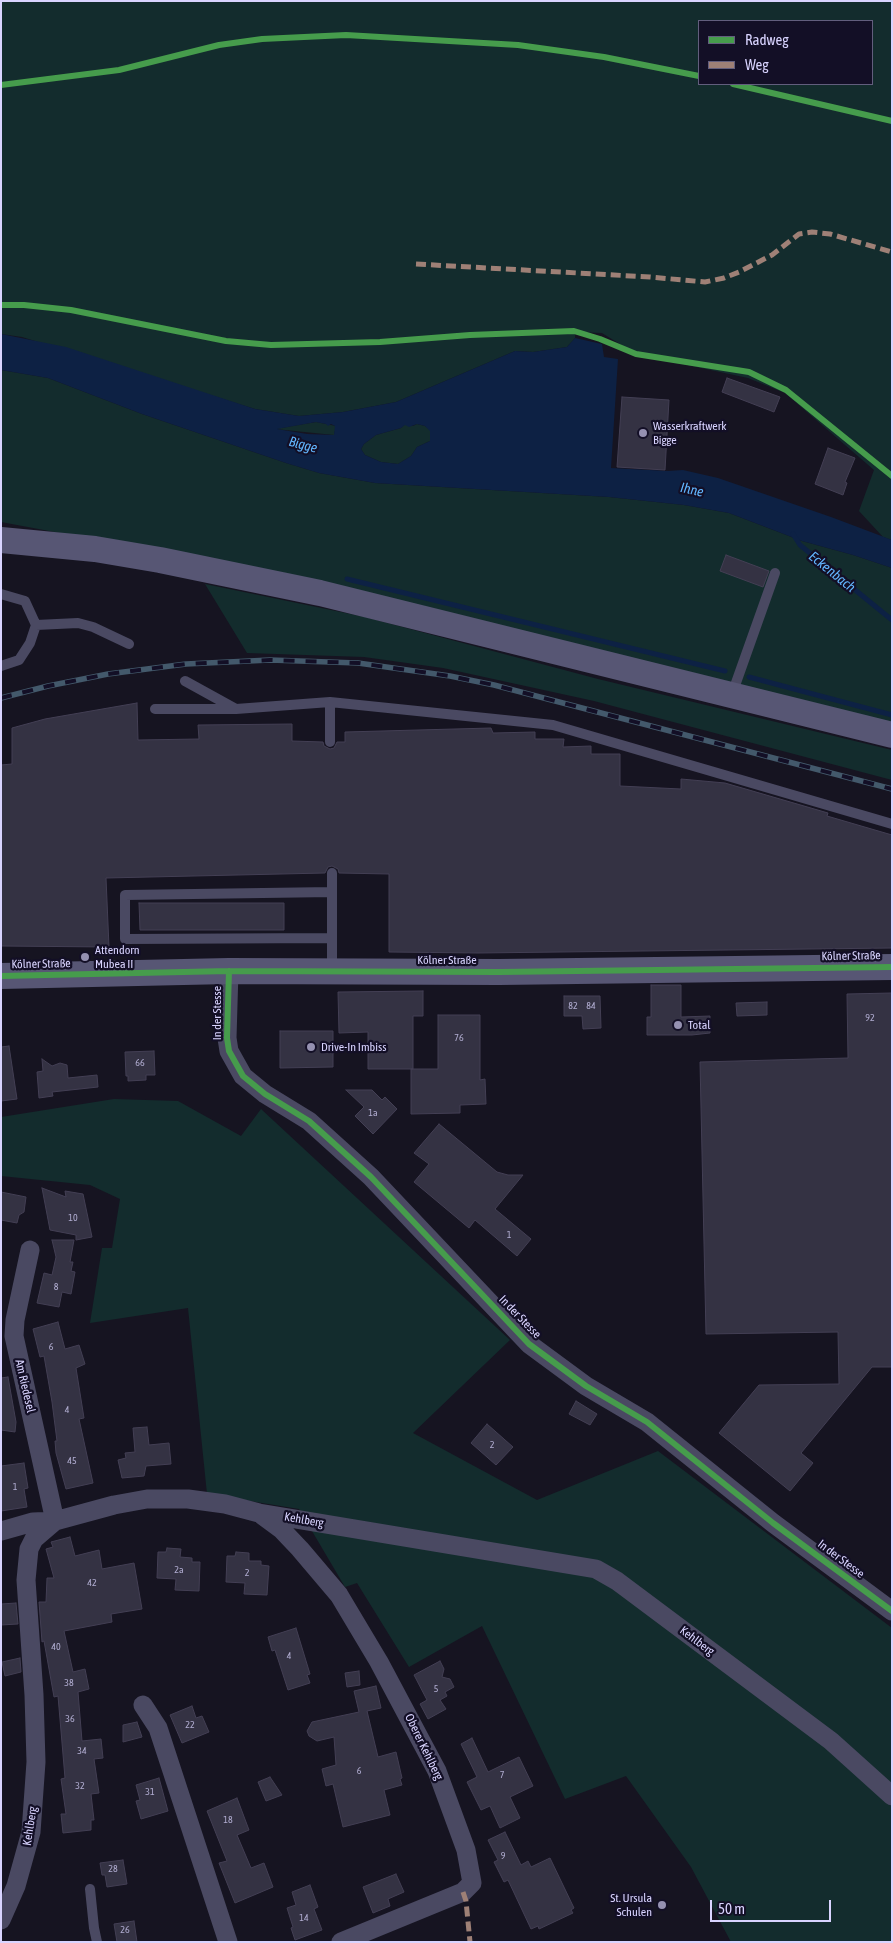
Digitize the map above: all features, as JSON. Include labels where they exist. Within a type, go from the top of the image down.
[{"type":"main road","points":[[1,540],[94,549],[266,581],[892,735]]},
{"type":"main road","name":"Kölner Straße","points":[[1,976],[229,971],[499,972],[892,967]]},
{"type":"street","name":"In der Stesse","points":[[229,971],[227,1038],[229,1051],[243,1076],[265,1094],[308,1121],[370,1177],[529,1344],[586,1386],[647,1422],[773,1523],[892,1611]]},
{"type":"street","name":"Am Riedesel","points":[[30,1250],[15,1320],[14,1336],[56,1521]]},
{"type":"street","name":"Kehlberg","points":[[1,1920],[16,1886],[31,1832],[34,1797],[36,1762],[34,1695],[26,1580],[29,1549],[34,1539],[56,1521],[114,1505],[147,1499],[225,1504],[259,1512],[596,1569],[617,1581],[830,1742],[892,1796]]},
{"type":"street","name":"Oberer Kehlberg","points":[[259,1512],[281,1529],[339,1595],[409,1715],[437,1771],[468,1859],[472,1883],[463,1892],[341,1942]]},
{"type":"street","points":[[1,1531],[33,1522],[56,1521]]},
{"type":"street","points":[[143,1705],[158,1728],[228,1942]]},
{"type":"lane","points":[[732,695],[775,573]]},
{"type":"lane","points":[[1,594],[25,601],[36,625],[30,643],[19,660],[1,666]]},
{"type":"lane","points":[[36,625],[78,623],[93,627],[129,644]]},
{"type":"lane","points":[[185,680],[236,709]]},
{"type":"lane","points":[[330,702],[330,742]]},
{"type":"lane","points":[[155,710],[236,709],[330,702],[553,725],[892,824]]},
{"type":"lane","points":[[332,872],[332,971]]},
{"type":"lane","points":[[332,892],[124,895],[125,939],[332,938]]},
{"type":"lane","points":[[90,1889],[97,1942]]},
{"type":"green space","points":[[1,1],[892,1],[892,540],[883,537],[859,511],[874,470],[785,393],[748,378],[636,354],[602,333],[575,332],[575,338],[567,347],[533,352],[515,351],[396,402],[343,412],[299,416],[255,409],[22,337],[1,334]]},
{"type":"green space","points":[[1,370],[48,378],[142,414],[319,473],[375,483],[609,497],[684,505],[729,513],[802,541],[892,568],[892,723],[301,578],[1,522]]},
{"type":"green space","points":[[316,422],[336,426],[334,435],[275,429]]},
{"type":"green space","points":[[405,424],[425,426],[430,430],[430,441],[417,447],[411,456],[398,464],[381,462],[365,455],[361,449],[364,444],[376,435],[401,428]]},
{"type":"green space","points":[[205,584],[365,617],[598,679],[892,750],[892,780],[594,701],[443,668],[364,657],[247,653]]},
{"type":"green space","points":[[114,1099],[178,1101],[241,1136],[261,1109],[510,1340],[413,1433],[537,1500],[658,1451],[892,1628],[892,1942],[731,1942],[691,1867],[626,1776],[565,1799],[482,1626],[409,1667],[357,1583],[345,1587],[299,1509],[207,1494],[188,1308],[90,1323],[102,1248],[112,1248],[120,1199],[90,1185],[1,1176],[1,1117]]},
{"type":"water","points":[[1,334],[66,347],[255,409],[299,416],[343,412],[396,402],[515,351],[533,352],[567,347],[575,338],[602,344],[604,357],[618,359],[611,468],[683,470],[718,478],[831,517],[892,540],[892,568],[802,541],[729,513],[684,505],[609,497],[375,483],[319,473],[142,414],[48,378],[1,370]],"holes":[[[316,422],[335,426],[334,435],[307,434],[277,429]],[[417,424],[425,426],[430,431],[430,441],[417,447],[411,456],[398,464],[381,462],[365,455],[361,449],[364,444],[376,435],[401,428],[405,425],[409,427]]]},
{"type":"building","points":[[727,378],[780,397],[774,412],[722,392]]},
{"type":"building","name":"Wasserkraftwerk Bigge","points":[[622,397],[669,400],[665,470],[617,467]]},
{"type":"building","points":[[828,448],[855,458],[845,482],[847,483],[843,495],[815,484]]},
{"type":"building","points":[[726,555],[769,571],[763,587],[720,571]]},
{"type":"building","points":[[137,703],[138,740],[199,739],[198,725],[292,724],[292,741],[323,742],[324,746],[330,749],[334,748],[337,742],[345,742],[345,732],[491,728],[493,733],[535,732],[535,739],[564,739],[563,747],[591,746],[591,754],[620,754],[620,786],[681,789],[681,779],[725,783],[828,813],[827,816],[892,835],[892,948],[478,953],[389,952],[389,874],[339,873],[338,869],[332,866],[328,867],[325,873],[106,878],[109,947],[1,946],[1,765],[12,764],[12,728],[45,719]]},
{"type":"building","points":[[139,903],[284,903],[284,930],[140,930]]},
{"type":"building","points":[[651,985],[681,985],[681,1017],[710,1016],[710,1033],[647,1035],[647,1017],[651,1017]]},
{"type":"building","points":[[423,991],[423,1016],[413,1016],[413,1069],[368,1069],[368,1032],[339,1033],[338,992]]},
{"type":"building","points":[[892,993],[892,1367],[872,1367],[801,1453],[813,1463],[790,1491],[719,1433],[759,1385],[839,1384],[838,1332],[706,1334],[700,1062],[848,1058],[847,994]]},
{"type":"building","points":[[564,996],[600,996],[601,1028],[583,1029],[582,1016],[564,1016]]},
{"type":"building","points":[[767,1002],[767,1015],[737,1016],[736,1003]]},
{"type":"building","points":[[438,1015],[480,1015],[480,1080],[485,1079],[486,1104],[460,1105],[460,1113],[411,1114],[411,1069],[438,1069]]},
{"type":"building","points":[[280,1031],[333,1031],[333,1067],[280,1068]]},
{"type":"building","points":[[9,1046],[17,1099],[1,1101],[1,1047]]},
{"type":"building","points":[[154,1051],[155,1075],[146,1075],[146,1080],[128,1081],[125,1052]]},
{"type":"building","points":[[42,1059],[52,1066],[60,1063],[67,1065],[68,1078],[97,1075],[98,1087],[52,1092],[53,1096],[39,1098],[37,1072],[43,1071]]},
{"type":"building","points":[[346,1090],[372,1090],[382,1100],[385,1097],[397,1109],[373,1134],[355,1116],[364,1107]]},
{"type":"building","points":[[439,1124],[497,1172],[508,1175],[523,1175],[495,1209],[531,1239],[517,1256],[475,1220],[469,1228],[414,1182],[429,1164],[414,1153]]},
{"type":"building","points":[[42,1188],[66,1197],[65,1191],[83,1194],[92,1237],[76,1240],[76,1235],[50,1230]]},
{"type":"building","points":[[1,1192],[26,1197],[24,1212],[19,1215],[17,1223],[1,1220]]},
{"type":"building","points":[[52,1240],[74,1240],[70,1262],[73,1262],[71,1271],[75,1272],[71,1294],[62,1292],[59,1307],[37,1303],[44,1273],[52,1275],[56,1257]]},
{"type":"building","points":[[58,1322],[65,1349],[79,1345],[85,1364],[76,1368],[84,1418],[79,1419],[93,1483],[66,1489],[56,1453],[55,1441],[57,1441],[44,1356],[40,1357],[33,1329]]},
{"type":"building","points":[[8,1377],[16,1422],[15,1432],[1,1430],[1,1378]]},
{"type":"building","points":[[576,1401],[597,1414],[590,1425],[569,1414]]},
{"type":"building","points":[[487,1424],[513,1447],[496,1465],[471,1443]]},
{"type":"building","points":[[147,1427],[149,1445],[169,1443],[171,1464],[146,1466],[144,1476],[122,1478],[118,1460],[126,1458],[125,1453],[135,1452],[133,1428]]},
{"type":"building","points":[[24,1463],[28,1488],[24,1489],[27,1507],[1,1511],[1,1466]]},
{"type":"building","points":[[70,1537],[75,1556],[99,1550],[102,1569],[134,1563],[142,1609],[111,1614],[112,1622],[64,1631],[73,1672],[85,1669],[89,1689],[78,1692],[82,1741],[101,1739],[103,1758],[94,1759],[99,1793],[91,1794],[94,1820],[91,1820],[91,1830],[63,1833],[61,1814],[66,1814],[61,1779],[65,1778],[58,1696],[54,1697],[44,1641],[42,1642],[39,1602],[46,1602],[47,1578],[54,1578],[46,1549],[53,1547],[51,1542]]},
{"type":"building","points":[[167,1548],[181,1549],[180,1557],[192,1558],[192,1562],[200,1562],[199,1591],[175,1590],[176,1579],[157,1578],[158,1552],[166,1552]]},
{"type":"building","points":[[236,1552],[249,1553],[249,1561],[261,1561],[261,1565],[269,1566],[267,1595],[244,1594],[245,1583],[226,1582],[227,1556],[235,1556]]},
{"type":"building","points":[[16,1603],[18,1624],[1,1625],[1,1604]]},
{"type":"building","points":[[296,1628],[310,1674],[307,1675],[310,1683],[288,1690],[275,1650],[272,1651],[268,1637]]},
{"type":"building","points":[[20,1658],[21,1672],[5,1676],[2,1662]]},
{"type":"building","points":[[440,1661],[444,1669],[442,1677],[450,1679],[454,1687],[445,1692],[447,1696],[440,1700],[446,1709],[428,1719],[420,1704],[427,1700],[414,1675]]},
{"type":"building","points":[[359,1671],[360,1685],[347,1687],[345,1673]]},
{"type":"building","points":[[376,1686],[381,1708],[367,1711],[378,1757],[396,1752],[402,1785],[384,1790],[390,1815],[343,1827],[333,1784],[326,1786],[322,1769],[336,1765],[334,1737],[317,1741],[309,1736],[307,1731],[312,1722],[359,1712],[354,1691]]},
{"type":"building","points":[[192,1706],[196,1718],[202,1716],[209,1732],[182,1743],[170,1715]]},
{"type":"building","points":[[137,1722],[142,1737],[123,1742],[123,1725]]},
{"type":"building","points":[[472,1738],[488,1772],[519,1757],[533,1786],[510,1797],[520,1818],[500,1828],[490,1806],[481,1810],[467,1782],[477,1777],[461,1744]]},
{"type":"building","points":[[270,1777],[282,1795],[266,1801],[258,1782]]},
{"type":"building","points":[[159,1778],[168,1811],[141,1819],[136,1801],[140,1800],[136,1785]]},
{"type":"building","points":[[237,1798],[249,1830],[237,1835],[251,1868],[264,1863],[273,1887],[235,1903],[219,1863],[227,1861],[207,1811]]},
{"type":"building","points":[[505,1832],[521,1865],[528,1861],[531,1867],[550,1858],[574,1908],[571,1910],[573,1913],[539,1929],[538,1926],[531,1929],[508,1880],[504,1882],[494,1862],[498,1860],[488,1840]]},
{"type":"building","points":[[123,1860],[127,1884],[107,1887],[100,1863]]},
{"type":"building","points":[[396,1874],[404,1892],[388,1899],[390,1906],[373,1913],[363,1887]]},
{"type":"building","points":[[310,1885],[318,1907],[314,1909],[322,1930],[295,1940],[287,1908],[296,1905],[292,1892]]},
{"type":"building","points":[[134,1921],[137,1942],[117,1942],[114,1924]]},
{"type":"waterway","name":"Eckenbach","points":[[793,534],[800,545],[892,620]]},
{"type":"waterway","points":[[347,579],[725,671]]},
{"type":"waterway","points":[[749,677],[892,715]]},
{"type":"railway","points":[[1,698],[108,674],[186,664],[270,660],[358,663],[450,676],[494,685],[892,789]]},
{"type":"marked path","points":[[416,264],[650,277],[705,282],[724,278],[739,272],[772,255],[799,234],[812,232],[830,234],[892,252]]},
{"type":"marked path","points":[[463,1892],[466,1901],[470,1942]]},
{"type":"cycle path","points":[[1,85],[119,70],[219,45],[262,39],[346,35],[518,45],[604,57],[698,76]]},
{"type":"cycle path","points":[[737,85],[892,121]]},
{"type":"cycle path","points":[[1,305],[24,305],[71,310],[226,341],[271,345],[380,342],[470,335],[574,331],[600,339],[636,354],[749,372],[786,390],[892,476]]},
{"type":"cycle path","points":[[1,976],[229,971],[499,972],[892,967]]},
{"type":"cycle path","points":[[229,971],[227,1038],[229,1051],[243,1076],[265,1094],[309,1121],[371,1177],[529,1344],[586,1386],[647,1422],[773,1523],[892,1611]]},
{"type":"place","name":"Wasserkraftwerk Bigge","points":[[643,433]]},
{"type":"place","name":"Attendorn Mubea II","points":[[85,957]]},
{"type":"place","name":"Total","points":[[678,1025]]},
{"type":"place","name":"Drive-In Imbiss","points":[[311,1047]]},
{"type":"place","name":"St. Ursula Schulen","points":[[662,1905]]},
{"type":"water label","name":"Bigge","points":[[303,445]]},
{"type":"water label","name":"Ihne","points":[[692,490]]}]
